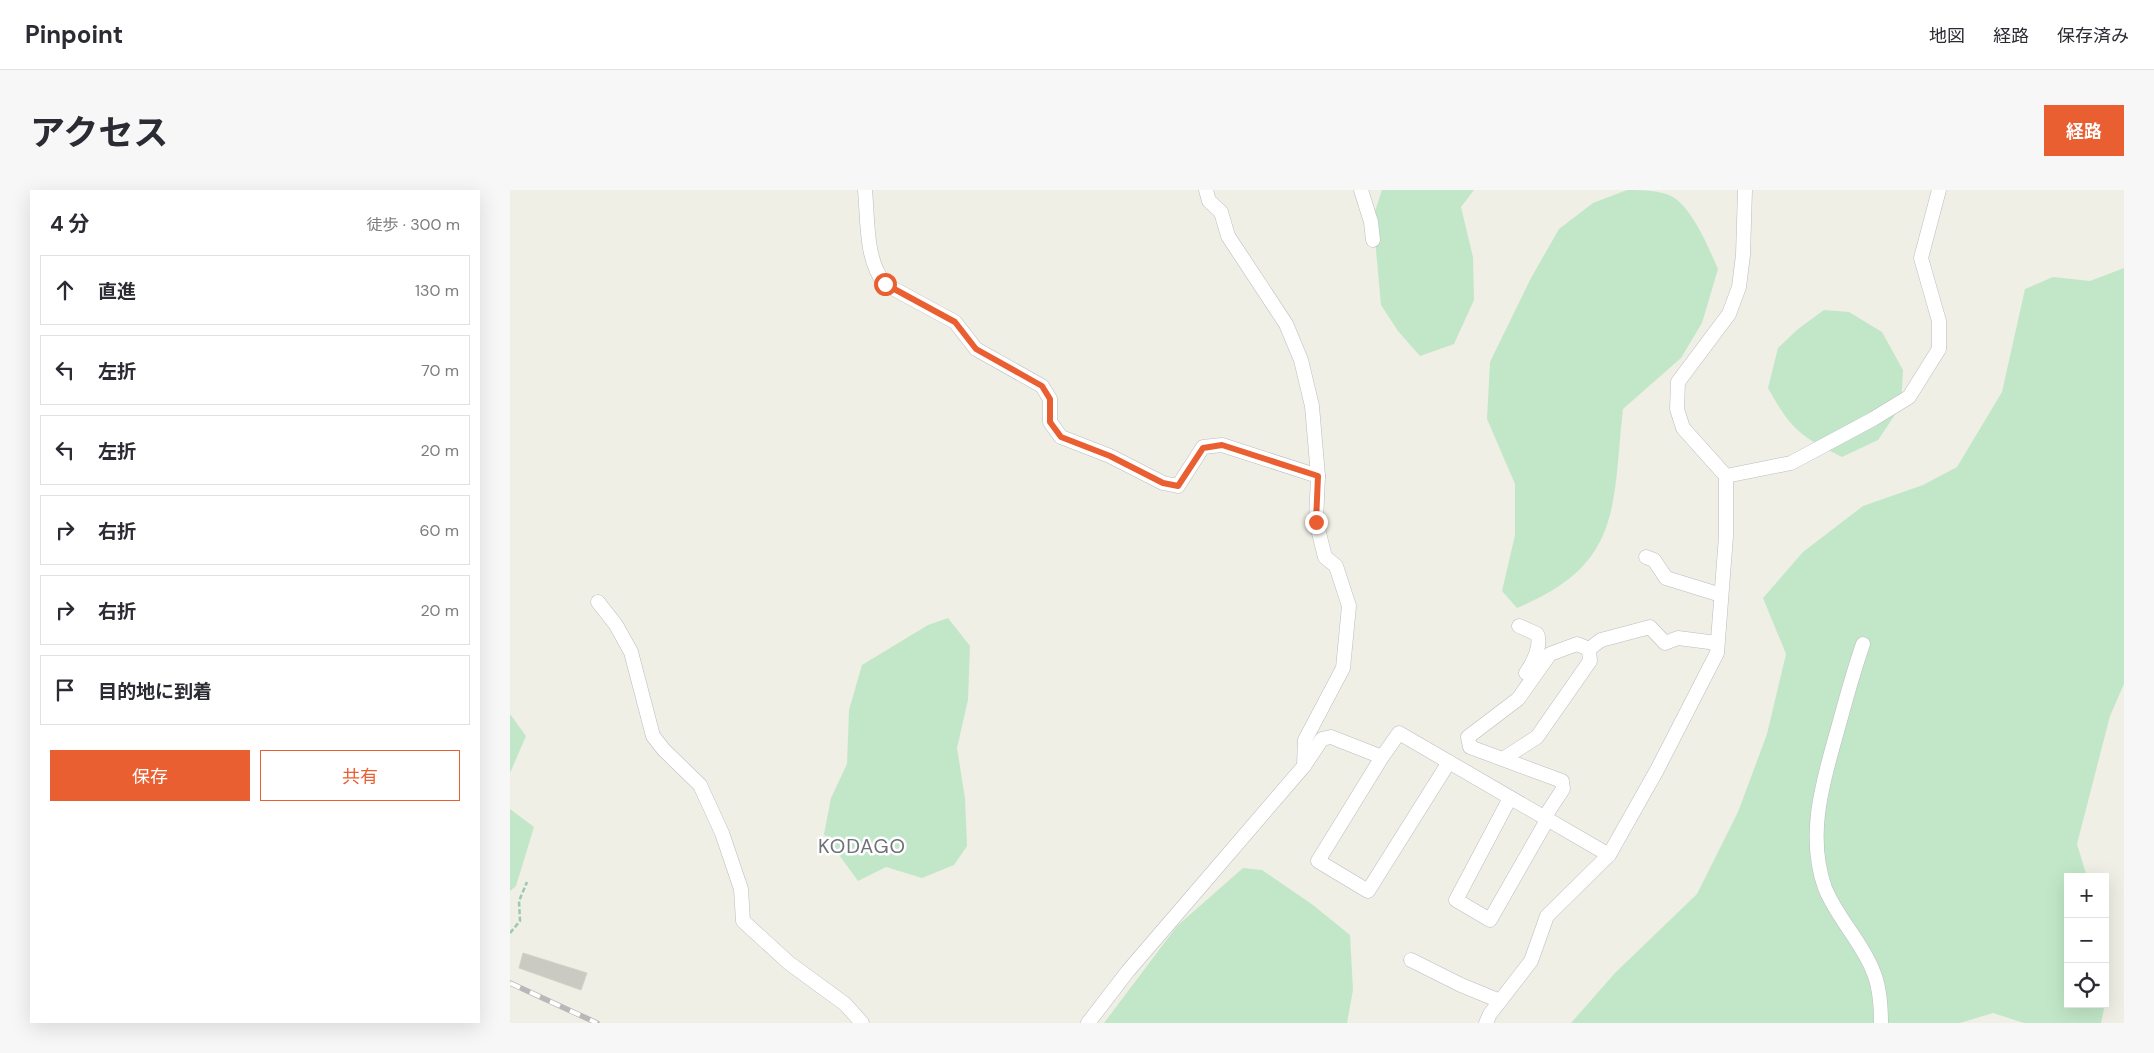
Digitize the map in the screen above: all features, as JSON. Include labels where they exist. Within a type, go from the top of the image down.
[{"type":"street","points":[[865,190],[872,263],[878,276],[885,284],[955,322],[976,349],[1042,386],[1050,399],[1050,422],[1061,437],[1110,456],[1163,483],[1178,486],[1203,448],[1222,445],[1318,476]]},
{"type":"street","points":[[1206,190],[1209,201],[1221,212],[1228,236],[1286,324],[1301,360],[1312,406],[1318,476],[1316,522],[1325,557],[1336,566],[1349,606],[1343,668],[1306,740],[1304,766]]},
{"type":"street","points":[[1361,190],[1371,222],[1373,240]]},
{"type":"street","points":[[1486,1023],[1500,1001],[1531,961],[1547,916],[1609,855],[1657,770],[1717,653],[1726,536],[1726,476],[1683,428],[1677,409],[1678,382],[1729,314],[1739,287],[1744,255],[1745,190]]},
{"type":"street","points":[[1726,476],[1791,463],[1873,419],[1909,397],[1939,349],[1939,321],[1921,258],[1939,190]]},
{"type":"street","points":[[1646,558],[1654,560],[1666,578],[1721,595]]},
{"type":"street","points":[[598,602],[616,625],[631,652],[653,736],[664,750],[700,785],[719,825],[741,889],[743,920],[789,963],[845,1004],[862,1023]]},
{"type":"street","points":[[1513,702],[1514,692],[1532,665],[1539,640],[1537,634],[1519,626]]},
{"type":"street","points":[[1589,649],[1601,640],[1650,627],[1665,643],[1678,638],[1718,643]]},
{"type":"street","points":[[1510,798],[1456,900],[1490,920],[1563,789],[1562,781],[1470,747],[1468,737],[1513,702],[1550,654],[1577,644],[1589,649]]},
{"type":"street","points":[[1863,644],[1846,696],[1822,783],[1817,815],[1818,862],[1825,888],[1836,910],[1873,970],[1881,1001],[1881,1023]]},
{"type":"street","points":[[1503,759],[1537,737],[1590,661],[1589,649]]},
{"type":"street","points":[[1449,762],[1368,891],[1318,861],[1382,757],[1399,733],[1449,762],[1546,819],[1609,855]]},
{"type":"street","points":[[1088,1023],[1128,971],[1304,766],[1322,739],[1331,738],[1382,757]]},
{"type":"street","points":[[1411,960],[1461,985],[1500,1001]]},
{"type":"path","points":[[510,933],[520,921],[519,901],[527,882]]},
{"type":"green space","points":[[1382,190],[1474,190],[1461,207],[1473,257],[1474,300],[1454,344],[1420,356],[1398,331],[1381,305],[1373,217]]},
{"type":"green space","points":[[1627,190],[1659,192],[1671,196],[1683,205],[1706,241],[1718,269],[1702,323],[1681,358],[1623,409],[1613,503],[1606,529],[1594,552],[1577,572],[1552,591],[1517,608],[1502,591],[1515,535],[1515,484],[1487,419],[1490,362],[1531,278],[1559,229],[1593,203]]},
{"type":"green space","points":[[2124,268],[2124,684],[2110,716],[2077,844],[2086,873],[2064,873],[2064,1008],[2104,1008],[2101,1023],[2024,1023],[1993,1013],[1960,1023],[1571,1023],[1615,973],[1697,894],[1738,812],[1767,734],[1786,654],[1763,598],[1803,552],[1863,506],[1923,485],[1957,467],[2002,392],[2025,289],[2053,277],[2090,281]]},
{"type":"green space","points":[[1824,310],[1849,312],[1882,332],[1903,370],[1901,406],[1878,440],[1842,457],[1806,437],[1790,423],[1768,388],[1778,348],[1798,329]]},
{"type":"green space","points":[[948,618],[970,646],[968,700],[957,748],[965,798],[967,846],[954,865],[922,878],[886,867],[858,881],[824,834],[831,798],[847,764],[849,710],[862,665],[928,625]]},
{"type":"green space","points":[[510,714],[526,736],[510,773]]},
{"type":"green space","points":[[510,809],[534,827],[516,886],[510,891]]},
{"type":"green space","points":[[1243,868],[1262,870],[1313,905],[1350,935],[1353,990],[1347,1023],[1104,1023],[1177,926]]},
{"type":"building","points":[[523,953],[587,973],[581,990],[519,968]]},
{"type":"railway","points":[[510,983],[597,1023]]},
{"type":"district","name":"KODAGO","points":[[862,846]]},
{"type":"route","points":[[885,284],[955,322],[976,349],[1042,386],[1050,399],[1050,422],[1061,437],[1110,456],[1163,483],[1178,486],[1203,448],[1222,445],[1318,476],[1316,522]]}]
